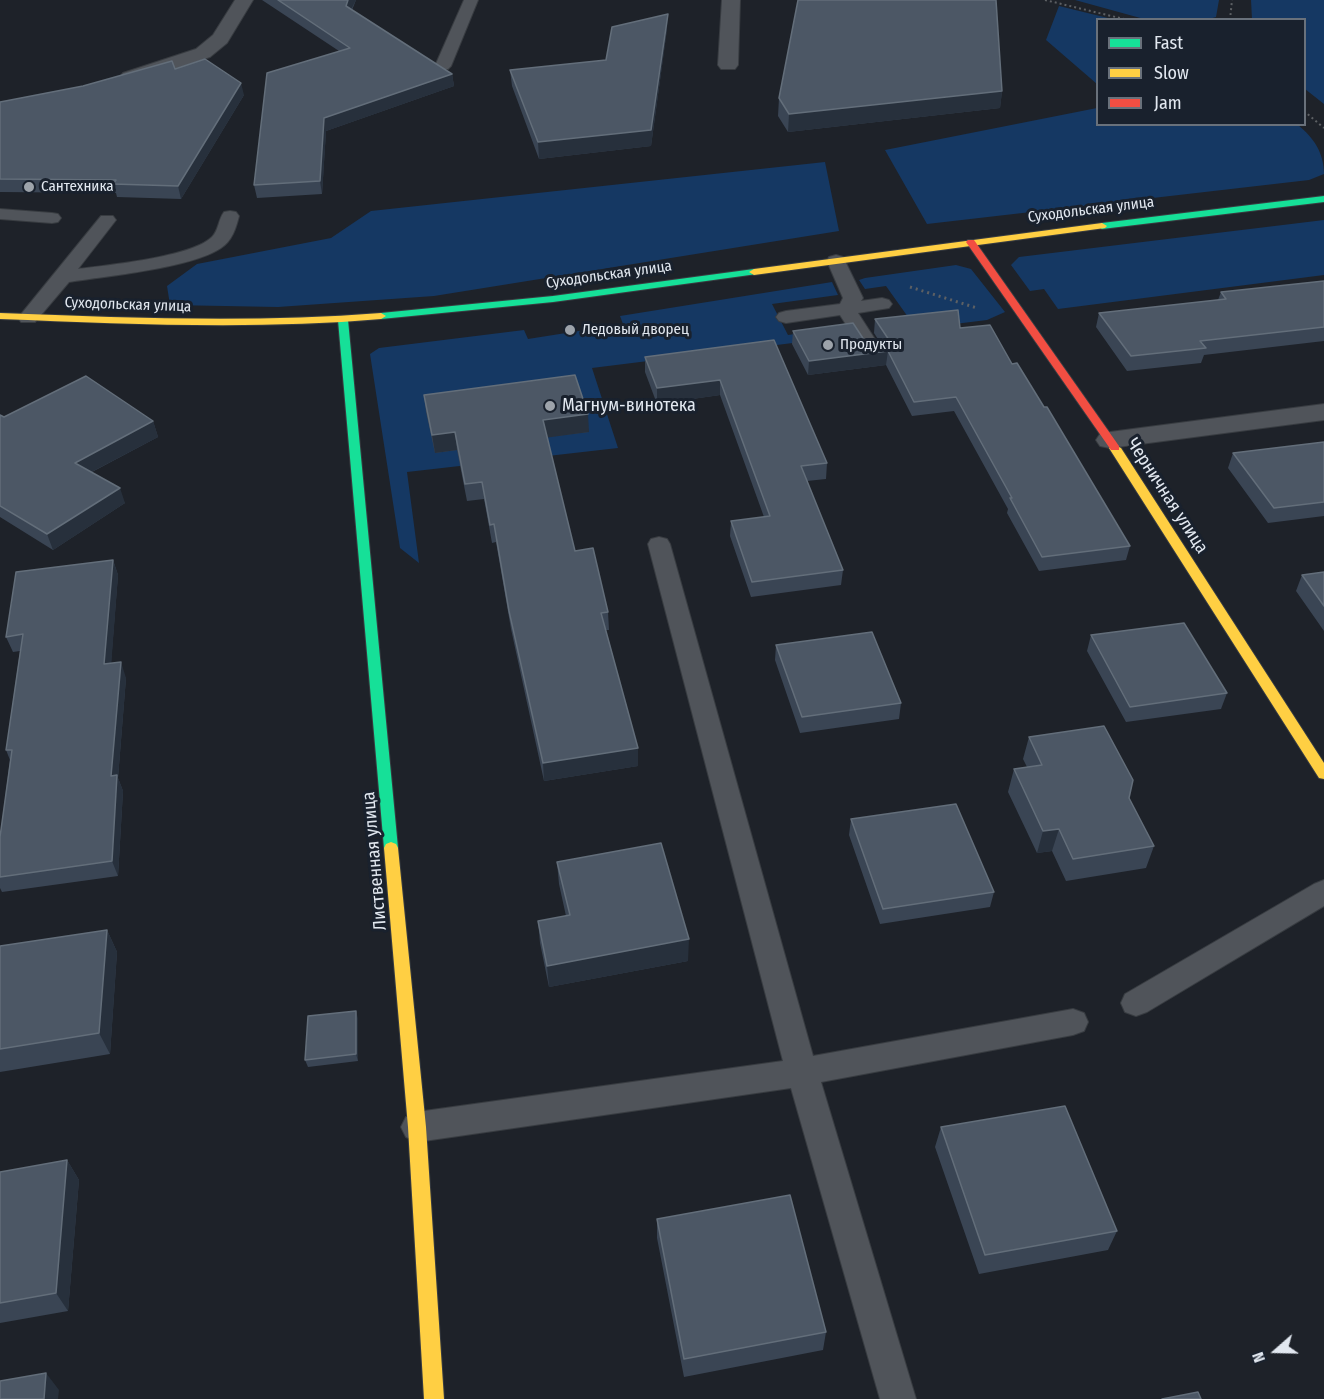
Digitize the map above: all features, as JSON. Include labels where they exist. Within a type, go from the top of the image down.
[{"type":"street","points":[[114,81],[148,73],[203,52],[220,39],[244,0]]},
{"type":"street","points":[[728,66],[731,0]]},
{"type":"street","name":"Суходольская улица","points":[[1220,211],[1258,200],[1324,186]]},
{"type":"street","name":"Суходольская улица","points":[[0,316],[204,324],[343,320],[553,299],[971,242],[1324,200]]},
{"type":"street","name":"Черничная улица","points":[[971,242],[1110,440],[1324,774]]},
{"type":"street","name":"Лиственная улица","points":[[343,320],[417,1127],[434,1399]]},
{"type":"street","points":[[1110,440],[1324,412]]},
{"type":"lane","points":[[443,66],[471,0]]},
{"type":"lane","points":[[0,214],[52,218]]},
{"type":"lane","points":[[62,277],[179,257],[214,245],[226,234],[230,216]]},
{"type":"lane","points":[[28,318],[107,220]]},
{"type":"lane","points":[[836,261],[853,298],[846,309]]},
{"type":"lane","points":[[786,317],[882,304]]},
{"type":"lane","points":[[846,309],[877,358]]},
{"type":"lane","points":[[659,544],[802,1072],[898,1399]]},
{"type":"lane","points":[[1136,1003],[1324,892]]},
{"type":"lane","points":[[417,1127],[802,1072],[1073,1022]]},
{"type":"path","points":[[1045,0],[1120,18]]},
{"type":"path","points":[[1230,18],[1232,0]]},
{"type":"path","points":[[1306,112],[1324,128]]},
{"type":"path","points":[[909,287],[1006,316],[1023,315]]},
{"type":"shaded area","points":[[1075,0],[1219,0],[1216,17],[1212,18],[1140,18]]},
{"type":"shaded area","points":[[1251,0],[1324,0],[1324,104],[1306,90],[1306,18],[1252,18]]},
{"type":"shaded area","points":[[1059,6],[1108,18],[1096,18],[1096,83],[1046,40]]},
{"type":"shaded area","points":[[1096,108],[1096,126],[1299,126],[1317,146],[1324,166],[1324,174],[1309,180],[927,224],[885,150]]},
{"type":"shaded area","points":[[825,162],[839,231],[434,296],[278,307],[170,305],[167,286],[197,264],[331,238],[371,211]]},
{"type":"shaded area","points":[[1324,220],[1324,275],[1058,309],[1044,289],[1030,291],[1011,265],[1019,257]]},
{"type":"shaded area","points":[[956,265],[971,269],[1005,312],[987,320],[906,330],[908,317],[886,286],[865,289],[859,280],[865,278]]},
{"type":"shaded area","points":[[832,282],[838,295],[772,304],[788,335],[841,328],[849,336],[592,368],[618,448],[407,472],[419,563],[400,548],[370,354],[379,348],[524,330],[528,339],[623,324],[620,316]]},
{"type":"building","points":[[278,0],[348,0],[346,6],[452,74],[324,118],[320,181],[254,185],[267,73],[350,48]]},
{"type":"building","points":[[798,0],[996,0],[1002,91],[789,114],[779,98]]},
{"type":"building","points":[[668,14],[651,130],[538,142],[510,70],[606,60],[612,27]]},
{"type":"building","points":[[205,59],[241,83],[178,186],[113,184],[116,180],[0,179],[0,102],[83,86],[172,61],[175,69]]},
{"type":"building","points":[[1324,281],[1324,327],[1200,341],[1206,348],[1131,356],[1099,313],[1226,299],[1221,292]]},
{"type":"building","points":[[958,310],[960,328],[990,325],[1012,364],[1017,363],[1044,407],[1047,407],[1130,546],[1042,557],[956,397],[914,402],[888,351],[809,361],[793,331],[853,323],[870,349],[886,350],[891,343],[875,319]]},
{"type":"building","points":[[774,340],[827,463],[801,466],[843,570],[752,582],[731,521],[770,516],[720,380],[657,388],[645,357]]},
{"type":"building","points":[[575,375],[588,414],[543,420],[575,551],[593,548],[608,612],[601,613],[638,748],[543,763],[509,611],[494,524],[490,525],[482,482],[465,484],[455,432],[432,435],[424,395]]},
{"type":"building","points":[[86,376],[153,421],[75,463],[120,488],[47,534],[0,506],[0,415],[4,417]]},
{"type":"building","points":[[1324,442],[1324,502],[1274,508],[1233,453]]},
{"type":"building","points":[[113,560],[104,664],[121,662],[111,776],[117,775],[112,861],[0,877],[0,837],[12,750],[6,750],[23,634],[6,637],[16,572]]},
{"type":"building","points":[[1324,572],[1324,606],[1302,575]]},
{"type":"building","points":[[1184,623],[1227,693],[1130,707],[1091,635]]},
{"type":"building","points":[[872,632],[901,703],[802,717],[776,645]]},
{"type":"building","points":[[1104,726],[1133,780],[1129,798],[1154,846],[1073,859],[1059,829],[1043,831],[1014,769],[1042,765],[1029,737]]},
{"type":"building","points":[[956,804],[994,892],[883,909],[851,819]]},
{"type":"building","points":[[661,843],[689,939],[547,966],[538,921],[570,915],[557,862]]},
{"type":"building","points":[[107,930],[99,1033],[0,1049],[0,946]]},
{"type":"building","points":[[356,1011],[356,1054],[305,1060],[308,1016]]},
{"type":"building","points":[[1065,1106],[1117,1231],[985,1255],[941,1127]]},
{"type":"building","points":[[67,1160],[56,1293],[0,1303],[0,1172]]},
{"type":"building","points":[[790,1195],[826,1332],[684,1359],[657,1219]]},
{"type":"building","points":[[46,1373],[44,1399],[0,1399],[0,1381]]},
{"type":"building","points":[[1198,1392],[1201,1399],[1162,1399]]},
{"type":"traffic: fast","points":[[1102,226],[1324,199]]},
{"type":"traffic: fast","points":[[381,316],[553,299],[754,272]]},
{"type":"traffic: fast","points":[[343,320],[391,848]]},
{"type":"traffic: slow","points":[[754,272],[1102,226]]},
{"type":"traffic: slow","points":[[0,316],[238,323],[381,316]]},
{"type":"traffic: slow","points":[[1115,448],[1324,774]]},
{"type":"traffic: slow","points":[[391,848],[417,1127],[434,1399]]},
{"type":"traffic: jam","points":[[971,242],[1115,448]]},
{"type":"place","name":"Сантехника","points":[[29,187]]},
{"type":"place","name":"Ледовый дворец","points":[[570,330]]},
{"type":"place","name":"Продукты","points":[[828,345]]},
{"type":"place","name":"Магнум-винотека","points":[[550,406]]}]
